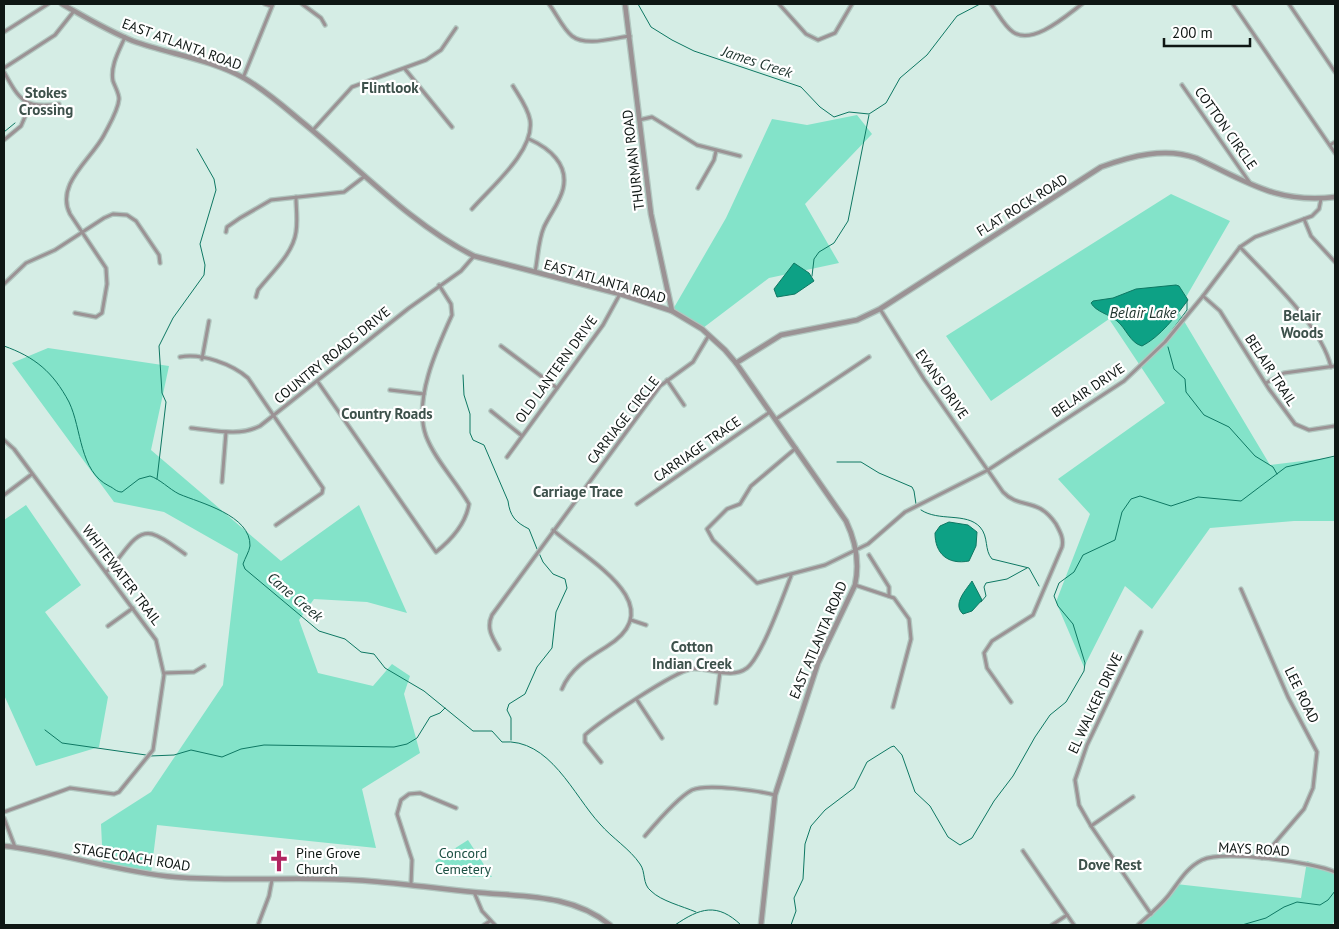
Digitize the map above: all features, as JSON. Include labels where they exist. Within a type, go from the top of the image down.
[{"type":"street","points":[[4,32],[48,4]]},
{"type":"street","name":"EAST ATLANTA ROAD","points":[[62,4],[125,38],[243,78],[276,99],[435,233],[474,256],[620,294],[672,311],[709,335],[736,363],[846,521],[857,550],[855,585],[831,633],[805,698],[776,795],[761,925]]},
{"type":"street","points":[[243,78],[272,5],[265,4]]},
{"type":"street","points":[[302,4],[321,18],[325,25]]},
{"type":"street","points":[[549,4],[570,35],[577,39],[588,41],[630,36]]},
{"type":"street","name":"THURMAN ROAD","points":[[625,4],[651,214],[672,311]]},
{"type":"street","points":[[779,4],[810,38],[818,40],[835,33],[852,4]]},
{"type":"street","points":[[991,4],[1012,32],[1022,36],[1030,36],[1042,31],[1082,4]]},
{"type":"street","points":[[1232,4],[1335,153]]},
{"type":"street","points":[[1289,4],[1335,72]]},
{"type":"street","points":[[60,104],[30,105],[21,98],[4,70],[55,35],[74,11]]},
{"type":"street","points":[[313,130],[352,86],[405,69],[426,60],[441,50],[456,28]]},
{"type":"street","points":[[75,312],[99,316],[102,313],[107,284],[104,264],[66,206],[66,194],[71,182],[101,141],[117,108],[119,99],[112,69],[125,38]]},
{"type":"street","points":[[405,69],[452,127]]},
{"type":"street","name":"COTTON CIRCLE","points":[[1182,85],[1250,184]]},
{"type":"street","points":[[472,208],[518,157],[529,139],[530,121],[528,114],[513,86]]},
{"type":"street","points":[[4,140],[21,126],[30,105]]},
{"type":"street","points":[[639,120],[652,117],[697,145],[740,156]]},
{"type":"street","points":[[529,139],[541,144],[555,155],[564,180],[560,197],[541,236],[535,273]]},
{"type":"street","points":[[1330,145],[1335,142]]},
{"type":"street","points":[[698,188],[714,160],[716,151]]},
{"type":"street","name":"FLAT ROCK ROAD","points":[[736,363],[781,335],[857,320],[880,309],[1107,165],[1156,153],[1183,154],[1196,158],[1278,196],[1321,199],[1335,197]]},
{"type":"street","points":[[226,232],[227,227],[261,204],[276,199],[296,196],[344,192],[366,175]]},
{"type":"street","points":[[256,297],[258,290],[287,254],[294,240],[297,224],[296,196]]},
{"type":"street","name":"BELAIR DRIVE","points":[[796,448],[751,486],[740,504],[727,509],[707,529],[713,540],[749,577],[759,583],[792,576],[825,565],[857,550],[880,535],[906,512],[988,470],[1124,381],[1165,342],[1240,247],[1255,237],[1304,219],[1318,211],[1321,199]]},
{"type":"street","points":[[4,284],[21,267],[56,250],[109,215],[126,216],[140,228],[159,255],[160,263]]},
{"type":"street","points":[[1304,219],[1311,236],[1335,262]]},
{"type":"street","points":[[1240,247],[1298,309],[1324,348],[1333,366],[1284,373],[1266,383]]},
{"type":"street","name":"COUNTRY ROADS DRIVE","points":[[190,428],[226,432],[251,431],[275,416],[439,285],[461,270],[474,256]]},
{"type":"street","points":[[318,382],[436,552],[449,540],[462,523],[469,504],[426,436],[422,412],[424,394],[452,315],[451,304],[439,285]]},
{"type":"street","name":"OLD LANTERN DRIVE","points":[[507,456],[603,325],[620,294]]},
{"type":"street","name":"BELAIR TRAIL","points":[[1203,296],[1220,311],[1295,424],[1309,430],[1335,426]]},
{"type":"street","name":"EVANS DRIVE","points":[[880,309],[924,379],[1006,495],[1047,512],[1063,539],[1062,547],[1034,613],[990,643],[984,653],[987,668],[1011,702]]},
{"type":"street","points":[[202,359],[209,321]]},
{"type":"street","name":"CARRIAGE CIRCLE","points":[[498,649],[491,636],[489,622],[553,530],[660,386],[693,362],[709,335]]},
{"type":"street","points":[[501,346],[557,388]]},
{"type":"street","points":[[180,357],[202,359],[238,369],[248,378],[324,491],[276,525]]},
{"type":"street","points":[[776,419],[869,357]]},
{"type":"street","points":[[667,380],[684,405]]},
{"type":"street","points":[[390,390],[424,394]]},
{"type":"street","points":[[491,411],[522,435]]},
{"type":"street","name":"CARRIAGE TRACE","points":[[637,504],[771,412]]},
{"type":"street","points":[[222,482],[226,432]]},
{"type":"street","name":"WHITEWATER TRAIL","points":[[4,440],[14,449],[156,640],[164,673],[153,750],[119,792],[114,794],[70,788],[4,812]]},
{"type":"street","points":[[4,495],[32,474]]},
{"type":"street","points":[[553,530],[602,567],[618,584],[630,608],[631,620],[622,635],[569,674],[562,689]]},
{"type":"street","points":[[106,572],[118,563],[135,538],[146,534],[156,536],[185,554]]},
{"type":"street","points":[[869,555],[889,587],[889,596]]},
{"type":"street","points":[[601,762],[585,742],[585,735],[680,672],[702,669],[720,672],[740,672],[752,664],[761,649],[792,576]]},
{"type":"street","points":[[855,585],[897,600],[909,619],[911,633],[893,707]]},
{"type":"street","name":"LEE ROAD","points":[[1241,589],[1288,697],[1316,752],[1313,788],[1304,809],[1262,858]]},
{"type":"street","points":[[108,626],[133,608]]},
{"type":"street","points":[[631,620],[646,625]]},
{"type":"street","name":"EL WALKER DRIVE","points":[[1141,632],[1087,745],[1076,774],[1080,805],[1091,826],[1151,914]]},
{"type":"street","points":[[164,673],[194,672],[204,666]]},
{"type":"street","points":[[716,703],[720,672]]},
{"type":"street","points":[[637,700],[662,738]]},
{"type":"street","points":[[645,836],[677,802],[693,790],[713,787],[763,791],[776,795]]},
{"type":"street","points":[[411,884],[412,860],[397,814],[401,800],[409,794],[420,793],[456,808]]},
{"type":"street","points":[[1091,826],[1133,797]]},
{"type":"street","points":[[4,818],[15,847]]},
{"type":"street","name":"STAGECOACH ROAD","points":[[4,846],[155,875],[272,880],[321,879],[411,884],[554,900],[589,911],[610,925]]},
{"type":"street","points":[[1023,851],[1074,925]]},
{"type":"street","name":"MAYS ROAD","points":[[1138,925],[1168,896],[1179,879],[1202,860],[1222,857],[1262,858],[1310,864],[1335,872]]},
{"type":"street","points":[[258,925],[269,896],[272,880]]},
{"type":"street","points":[[474,892],[482,911],[495,925]]},
{"type":"street","points":[[1052,925],[1067,915]]},
{"type":"street","points":[[484,925],[490,921]]},
{"type":"green space","points":[[857,115],[872,134],[805,204],[839,263],[769,278],[703,328],[672,311],[726,218],[772,119],[807,125]]},
{"type":"green space","points":[[1171,194],[1230,221],[1178,311],[1270,465],[1335,457],[1335,521],[1294,521],[1210,528],[1152,609],[1125,586],[1084,667],[1056,602],[1090,514],[1058,479],[1165,403],[1109,319],[991,401],[946,336]]},
{"type":"green space","points":[[48,348],[169,366],[151,450],[281,561],[359,505],[407,613],[367,602],[314,599],[299,620],[318,673],[373,686],[392,664],[410,676],[404,694],[420,753],[362,789],[376,848],[157,825],[151,874],[103,866],[101,824],[151,792],[223,685],[238,554],[164,512],[114,502],[12,363]]},
{"type":"green space","points":[[26,505],[81,585],[45,612],[108,697],[99,747],[36,766],[4,695],[4,520]]},
{"type":"green space","name":"Concord Cemetery","points":[[468,840],[492,877],[445,876],[435,861]]},
{"type":"green space","points":[[1307,861],[1335,871],[1335,920],[1332,925],[1136,925],[1162,903],[1176,884],[1301,898]]},
{"type":"water","points":[[794,263],[809,273],[814,281],[795,294],[777,297],[774,289]]},
{"type":"water","name":"Belair Lake","points":[[1179,286],[1188,300],[1161,332],[1142,346],[1131,339],[1117,321],[1096,309],[1091,303],[1093,301],[1113,298],[1136,289]]},
{"type":"water","points":[[949,522],[968,525],[977,532],[976,546],[969,561],[962,562],[949,559],[937,547],[935,533],[940,526]]},
{"type":"water","points":[[972,581],[982,600],[972,611],[963,614],[960,610],[959,602]]},
{"type":"waterway","name":"James Creek","points":[[638,4],[651,27],[672,40],[694,51],[801,87],[820,107],[834,117],[849,112],[869,114],[886,103],[900,78],[927,55],[957,16],[980,4]]},
{"type":"waterway","points":[[812,276],[814,259],[819,252],[834,243],[848,221],[869,115]]},
{"type":"waterway","points":[[4,132],[15,123]]},
{"type":"waterway","points":[[157,479],[166,402],[162,393],[159,346],[173,318],[204,275],[205,265],[200,244],[216,190],[214,179],[197,149]]},
{"type":"waterway","points":[[1167,337],[1187,310],[1187,301]]},
{"type":"waterway","name":"Cane Creek","points":[[4,346],[25,355],[42,367],[63,391],[73,413],[87,460],[99,479],[117,491],[122,492],[139,479],[150,476],[179,494],[211,506],[234,518],[248,535],[250,546],[243,564],[245,569],[319,631],[345,639],[361,652],[374,654],[385,668],[424,691],[473,731],[492,731],[502,742],[519,743],[534,749],[559,771],[600,824],[636,859],[642,867],[648,888],[660,898],[696,912]]},
{"type":"waterway","points":[[1168,347],[1174,369],[1185,379],[1186,392],[1204,415],[1229,427],[1255,456],[1273,467],[1277,474]]},
{"type":"waterway","points":[[463,375],[464,395],[470,414],[470,433],[473,440],[484,445],[512,515],[520,524],[529,529],[537,549]]},
{"type":"waterway","points":[[791,925],[796,911],[794,898],[803,879],[805,844],[811,826],[825,810],[854,788],[867,762],[891,747],[894,746],[902,755],[915,792],[930,806],[948,837],[960,845],[972,838],[994,801],[1013,776],[1035,737],[1050,715],[1066,702],[1084,671],[1085,663],[1073,624],[1058,606],[1054,596],[1059,583],[1074,572],[1083,555],[1115,540],[1122,512],[1131,499],[1140,496],[1171,506],[1198,497],[1241,501],[1286,467],[1335,456]]},
{"type":"waterway","points":[[837,462],[861,462],[879,473],[912,487],[916,504]]},
{"type":"waterway","points":[[921,510],[936,516],[960,518],[974,522],[983,531],[988,552],[992,559],[1029,568],[1039,586]]},
{"type":"waterway","points":[[511,740],[511,718],[507,710],[509,704],[525,694],[537,667],[552,648],[556,612],[567,588],[565,579],[553,574],[543,562],[539,553]]},
{"type":"waterway","points":[[981,602],[986,596],[984,587],[986,583],[1007,579],[1027,568]]},
{"type":"waterway","points":[[150,756],[174,755],[191,750],[222,757],[241,749],[264,745],[394,747],[407,744],[417,738],[430,717],[440,713],[445,708]]},
{"type":"waterway","points":[[45,730],[62,743],[146,755]]},
{"type":"waterway","points":[[1242,925],[1266,918],[1284,907],[1297,902],[1320,905],[1328,900],[1335,891]]},
{"type":"waterway","points":[[675,925],[692,915],[708,910],[724,913],[741,925]]},
{"type":"place","name":"Pine Grove Church","points":[[279,861]]},
{"type":"district","name":"Flintlook","points":[[390,88]]},
{"type":"district","name":"Stokes Crossing","points":[[46,102]]},
{"type":"district","name":"Belair Woods","points":[[1302,324]]},
{"type":"district","name":"Country Roads","points":[[387,414]]},
{"type":"district","name":"Carriage Trace","points":[[578,492]]},
{"type":"district","name":"Cotton Indian Creek","points":[[692,656]]},
{"type":"district","name":"Dove Rest","points":[[1110,865]]}]
